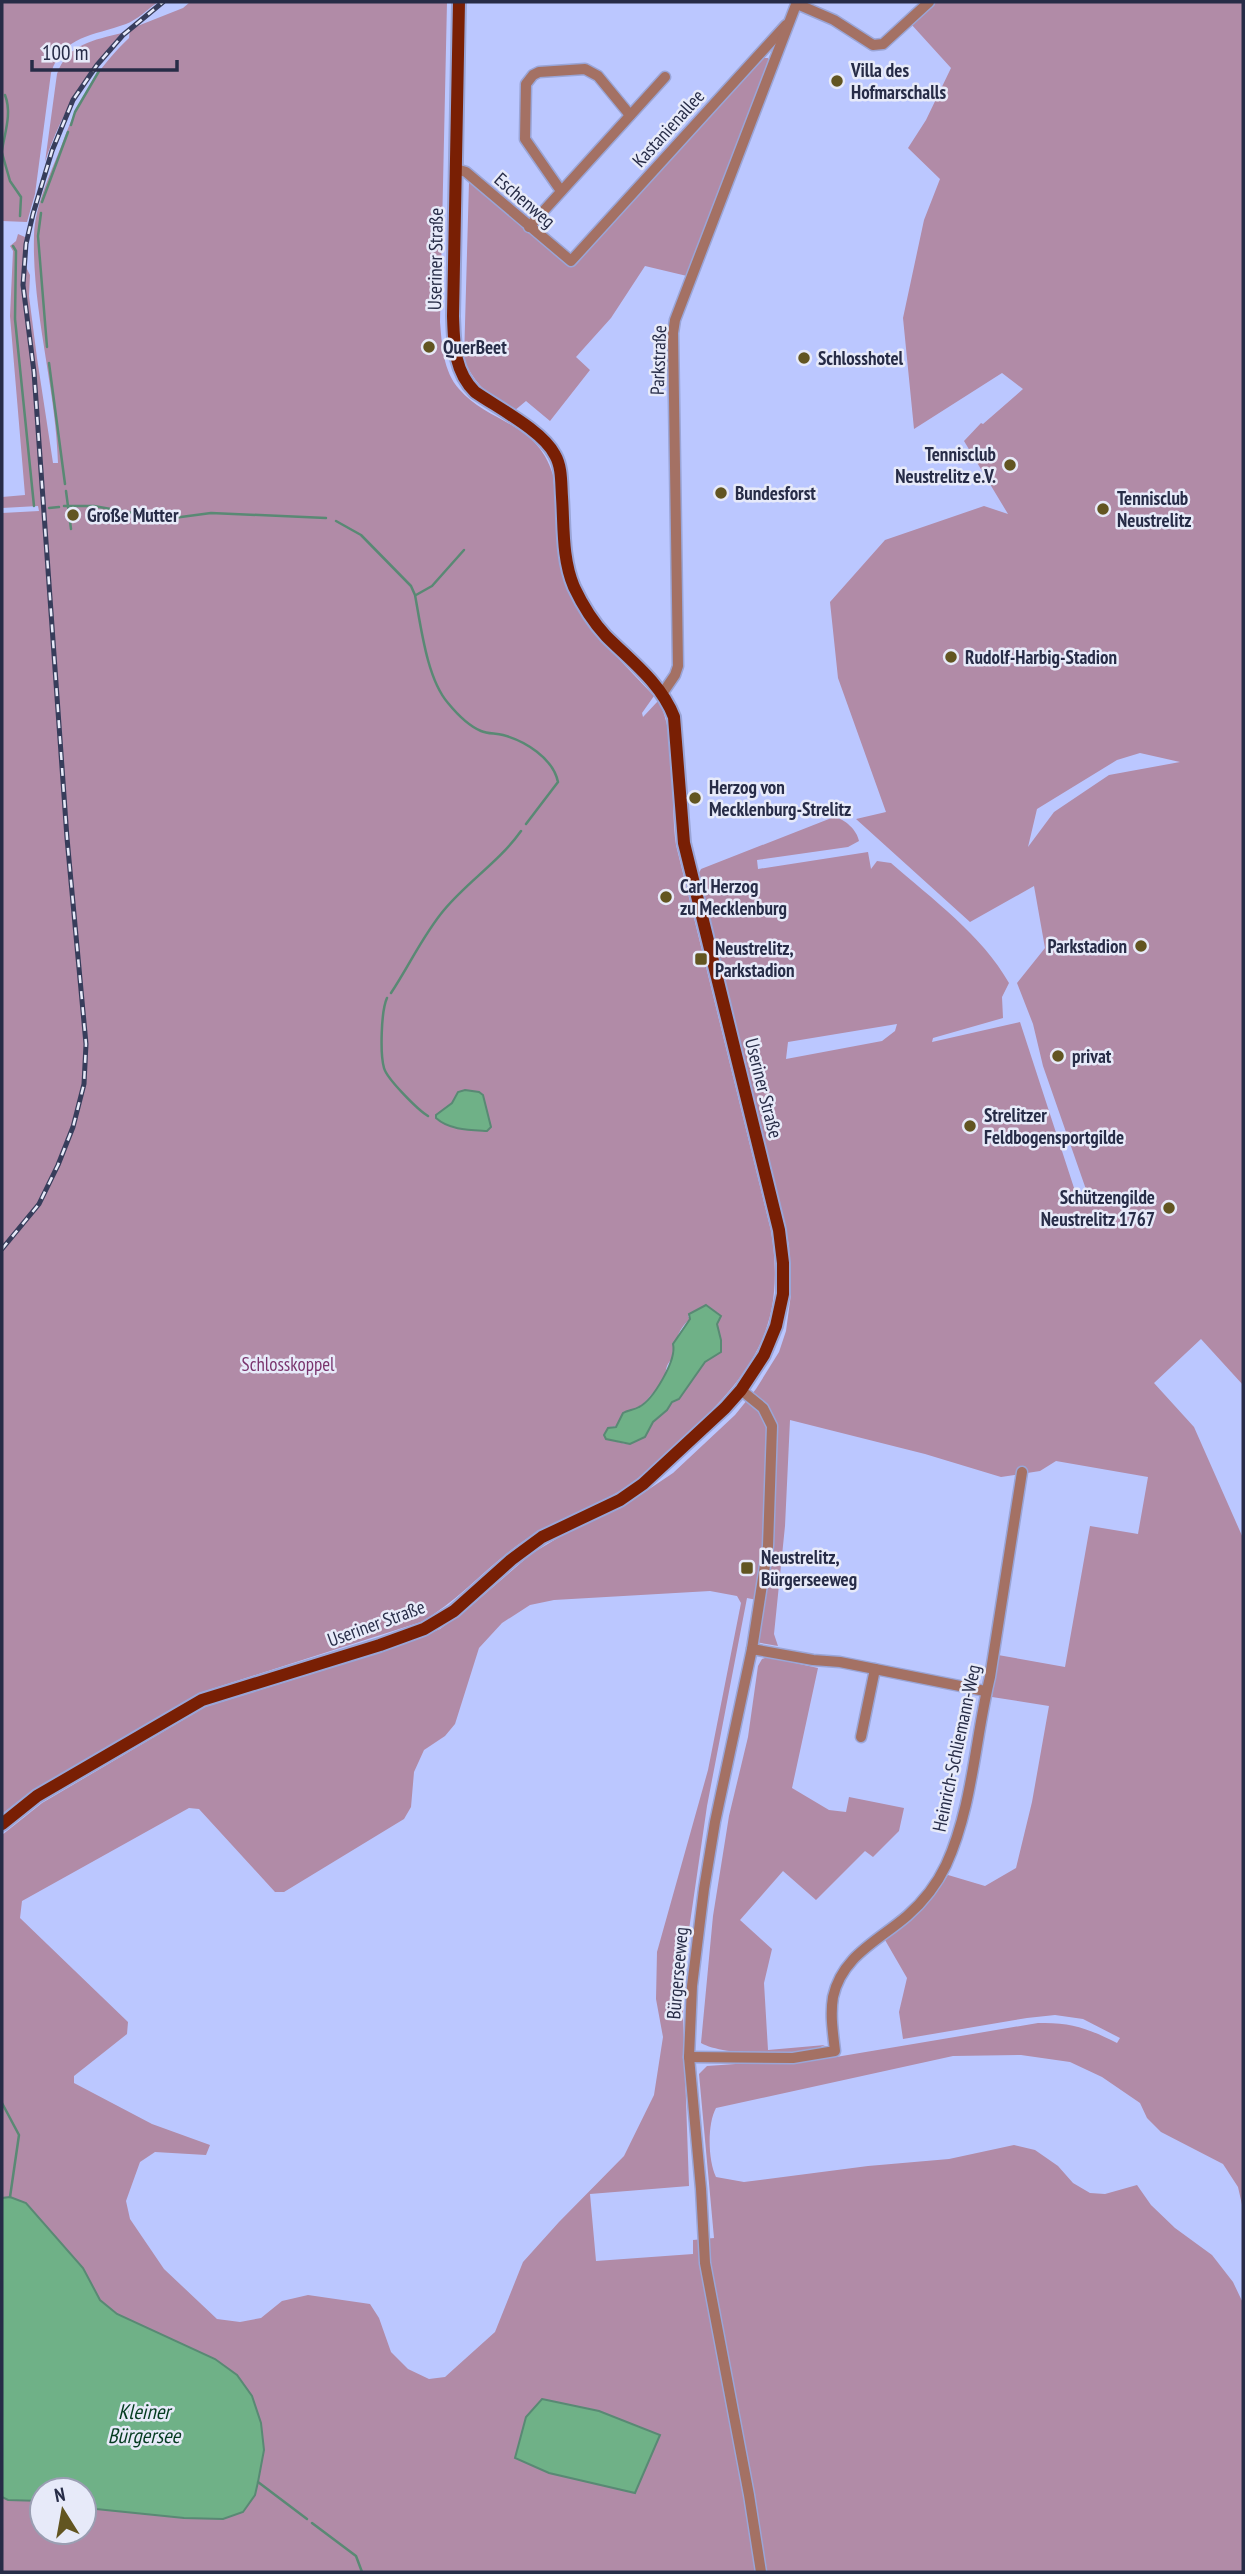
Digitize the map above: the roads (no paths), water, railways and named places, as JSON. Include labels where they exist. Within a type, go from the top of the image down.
[{"type":"main road","name":"Useriner Straße","points":[[2,1824],[37,1796],[202,1700],[380,1645],[437,1622],[454,1611],[526,1548],[557,1529],[620,1500],[643,1484],[710,1423],[741,1390],[764,1355],[776,1326],[783,1294],[781,1246],[684,843],[675,724],[670,707],[662,694],[604,634],[572,583],[565,551],[561,473],[555,454],[542,439],[475,393],[457,365],[453,326],[459,2]]},
{"type":"street","points":[[797,3],[834,20],[873,45],[883,44],[929,2]]},
{"type":"street","name":"Parkstraße","points":[[662,694],[678,666],[673,333],[797,3]]},
{"type":"street","name":"Kastanienallee","points":[[571,261],[791,19]]},
{"type":"street","name":"Kastanienallee","points":[[561,191],[525,139],[528,79],[539,72],[584,69],[597,76],[631,115]]},
{"type":"street","name":"Kastanienallee","points":[[529,227],[664,77]]},
{"type":"street","name":"Eschenweg","points":[[456,169],[466,172],[571,261]]},
{"type":"street","name":"Bürgerseeweg","points":[[741,1390],[769,1416],[773,1437],[766,1564],[752,1649],[719,1799],[704,1889],[692,1986],[689,2057],[705,2263],[761,2572]]},
{"type":"street","name":"Heinrich-Schliemann-Weg","points":[[689,2057],[793,2058],[835,2051],[832,2007],[836,1986],[846,1967],[859,1951],[914,1909],[936,1883],[947,1862],[971,1779],[1022,1472]]},
{"type":"street","points":[[752,1649],[875,1669],[985,1691]]},
{"type":"street","points":[[861,1737],[875,1669]]},
{"type":"water","points":[[465,1090],[483,1095],[491,1127],[487,1131],[453,1127],[436,1118],[436,1115],[452,1103],[458,1092]]},
{"type":"water","points":[[706,1305],[721,1316],[717,1324],[721,1352],[705,1362],[679,1399],[672,1402],[653,1422],[645,1437],[630,1444],[606,1439],[604,1435],[608,1428],[616,1427],[623,1413],[645,1403],[657,1388],[668,1369],[673,1344],[690,1319],[689,1314]]},
{"type":"water","name":"Kleiner Bürgersee","points":[[10,2197],[26,2203],[83,2268],[100,2300],[117,2314],[215,2359],[237,2375],[252,2396],[261,2423],[264,2450],[255,2495],[243,2512],[223,2519],[98,2509],[98,2476],[28,2476],[28,2501],[8,2500],[2,2497],[2,2198]]},
{"type":"water","points":[[542,2399],[599,2411],[660,2435],[635,2493],[549,2473],[515,2458],[526,2417]]},
{"type":"waterway","points":[[71,125],[75,112],[99,71]]},
{"type":"waterway","points":[[2,150],[8,116],[5,95]]},
{"type":"waterway","points":[[42,202],[68,132]]},
{"type":"waterway","points":[[2,153],[10,181],[21,197],[20,216]]},
{"type":"waterway","points":[[41,213],[38,236],[47,347]]},
{"type":"waterway","points":[[13,246],[16,251],[15,319],[34,506]]},
{"type":"waterway","points":[[49,363],[65,484]]},
{"type":"waterway","points":[[66,491],[71,529]]},
{"type":"waterway","points":[[64,506],[94,506],[166,519],[211,513],[326,518]]},
{"type":"waterway","points":[[49,508],[59,507]]},
{"type":"waterway","points":[[336,521],[361,535],[411,586],[430,667],[441,693],[452,707],[477,729],[520,741],[550,765],[558,782],[526,824]]},
{"type":"waterway","points":[[416,595],[432,586],[464,550]]},
{"type":"waterway","points":[[391,993],[444,910],[521,831]]},
{"type":"waterway","points":[[387,998],[382,1033],[384,1068],[403,1094],[428,1116]]},
{"type":"waterway","points":[[2,2103],[19,2135],[10,2197]]},
{"type":"waterway","points":[[258,2482],[307,2519]]},
{"type":"waterway","points":[[312,2523],[356,2556],[362,2572]]},
{"type":"railway","points":[[2,1249],[39,1204],[58,1165],[73,1127],[84,1084],[86,1044],[67,838],[34,372],[23,285],[26,244],[52,151],[73,100],[97,65],[123,35],[163,2]]},
{"type":"place","name":"Villa des Hofmarschalls","points":[[837,81]]},
{"type":"place","name":"QuerBeet","points":[[429,347]]},
{"type":"place","name":"Schlosshotel","points":[[804,358]]},
{"type":"place","name":"Tennisclub Neustrelitz e.V.","points":[[1010,465]]},
{"type":"place","name":"Bundesforst","points":[[721,493]]},
{"type":"place","name":"Tennisclub Neustrelitz","points":[[1103,509]]},
{"type":"place","name":"Große Mutter","points":[[73,515]]},
{"type":"place","name":"Rudolf-Harbig-Stadion","points":[[951,657]]},
{"type":"place","name":"Herzog von Mecklenburg-Strelitz","points":[[695,798]]},
{"type":"place","name":"Carl Herzog zu Mecklenburg","points":[[666,897]]},
{"type":"place","name":"Parkstadion","points":[[1141,946]]},
{"type":"place","name":"Neustrelitz, Parkstadion","points":[[701,959]]},
{"type":"place","name":"privat","points":[[1058,1056]]},
{"type":"place","name":"Strelitzer Feldbogensportgilde","points":[[970,1126]]},
{"type":"place","name":"Schützengilde Neustrelitz 1767","points":[[1169,1208]]},
{"type":"place","name":"Neustrelitz, Bürgerseeweg","points":[[747,1568]]},
{"type":"park label","name":"Schlosskoppel","points":[[288,1364]]}]
